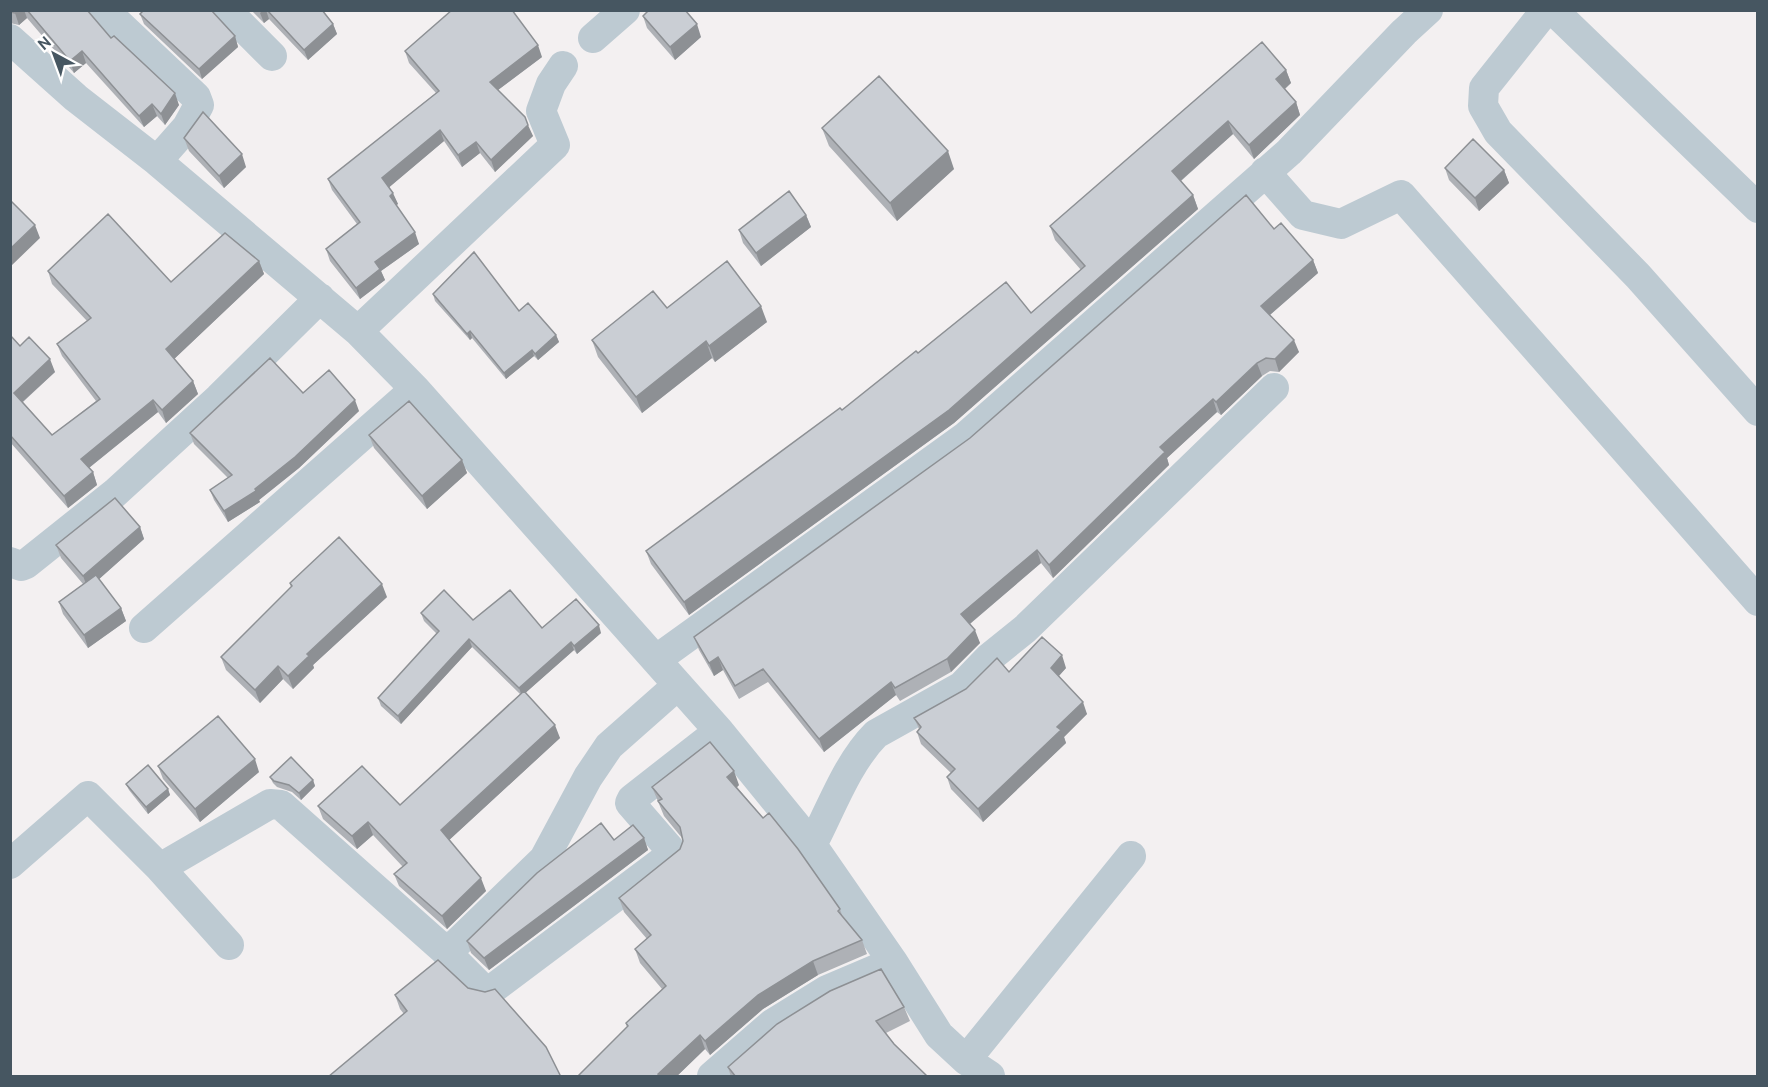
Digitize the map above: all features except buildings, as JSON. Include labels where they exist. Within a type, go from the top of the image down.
[{"type":"street","points":[[104,10],[196,97],[199,105],[187,127],[157,161]]},
{"type":"street","points":[[226,10],[272,56]]},
{"type":"street","points":[[593,38],[625,10]]},
{"type":"street","points":[[657,659],[965,437],[1265,172],[1428,10]]},
{"type":"street","points":[[1546,10],[1484,88],[1483,106],[1498,132],[1638,276],[1758,411]]},
{"type":"street","points":[[1553,10],[1758,208]]},
{"type":"street","points":[[10,39],[76,99],[157,161],[320,298],[358,331],[415,389],[657,659],[718,731],[812,845],[893,962],[939,1035],[978,1068],[1131,856]]},
{"type":"street","points":[[358,331],[555,145],[541,111],[551,84],[563,66]]},
{"type":"street","points":[[1265,172],[1303,215],[1341,224],[1401,195],[1758,600]]},
{"type":"street","points":[[10,562],[21,566],[26,564],[115,493],[219,398],[320,298]]},
{"type":"street","points":[[812,845],[856,760],[876,734],[962,686],[1274,388]]},
{"type":"street","points":[[144,628],[415,389]]},
{"type":"street","points":[[442,948],[455,945],[527,878],[544,859],[593,768],[609,746],[678,685]]},
{"type":"street","points":[[160,868],[270,804],[281,805],[442,948],[480,986],[487,989],[495,987],[667,858],[671,853],[669,848],[630,803],[632,798],[718,731]]},
{"type":"street","points":[[10,864],[88,796],[160,868],[229,945]]},
{"type":"street","points":[[711,1077],[781,1018],[827,990],[893,962]]}]
